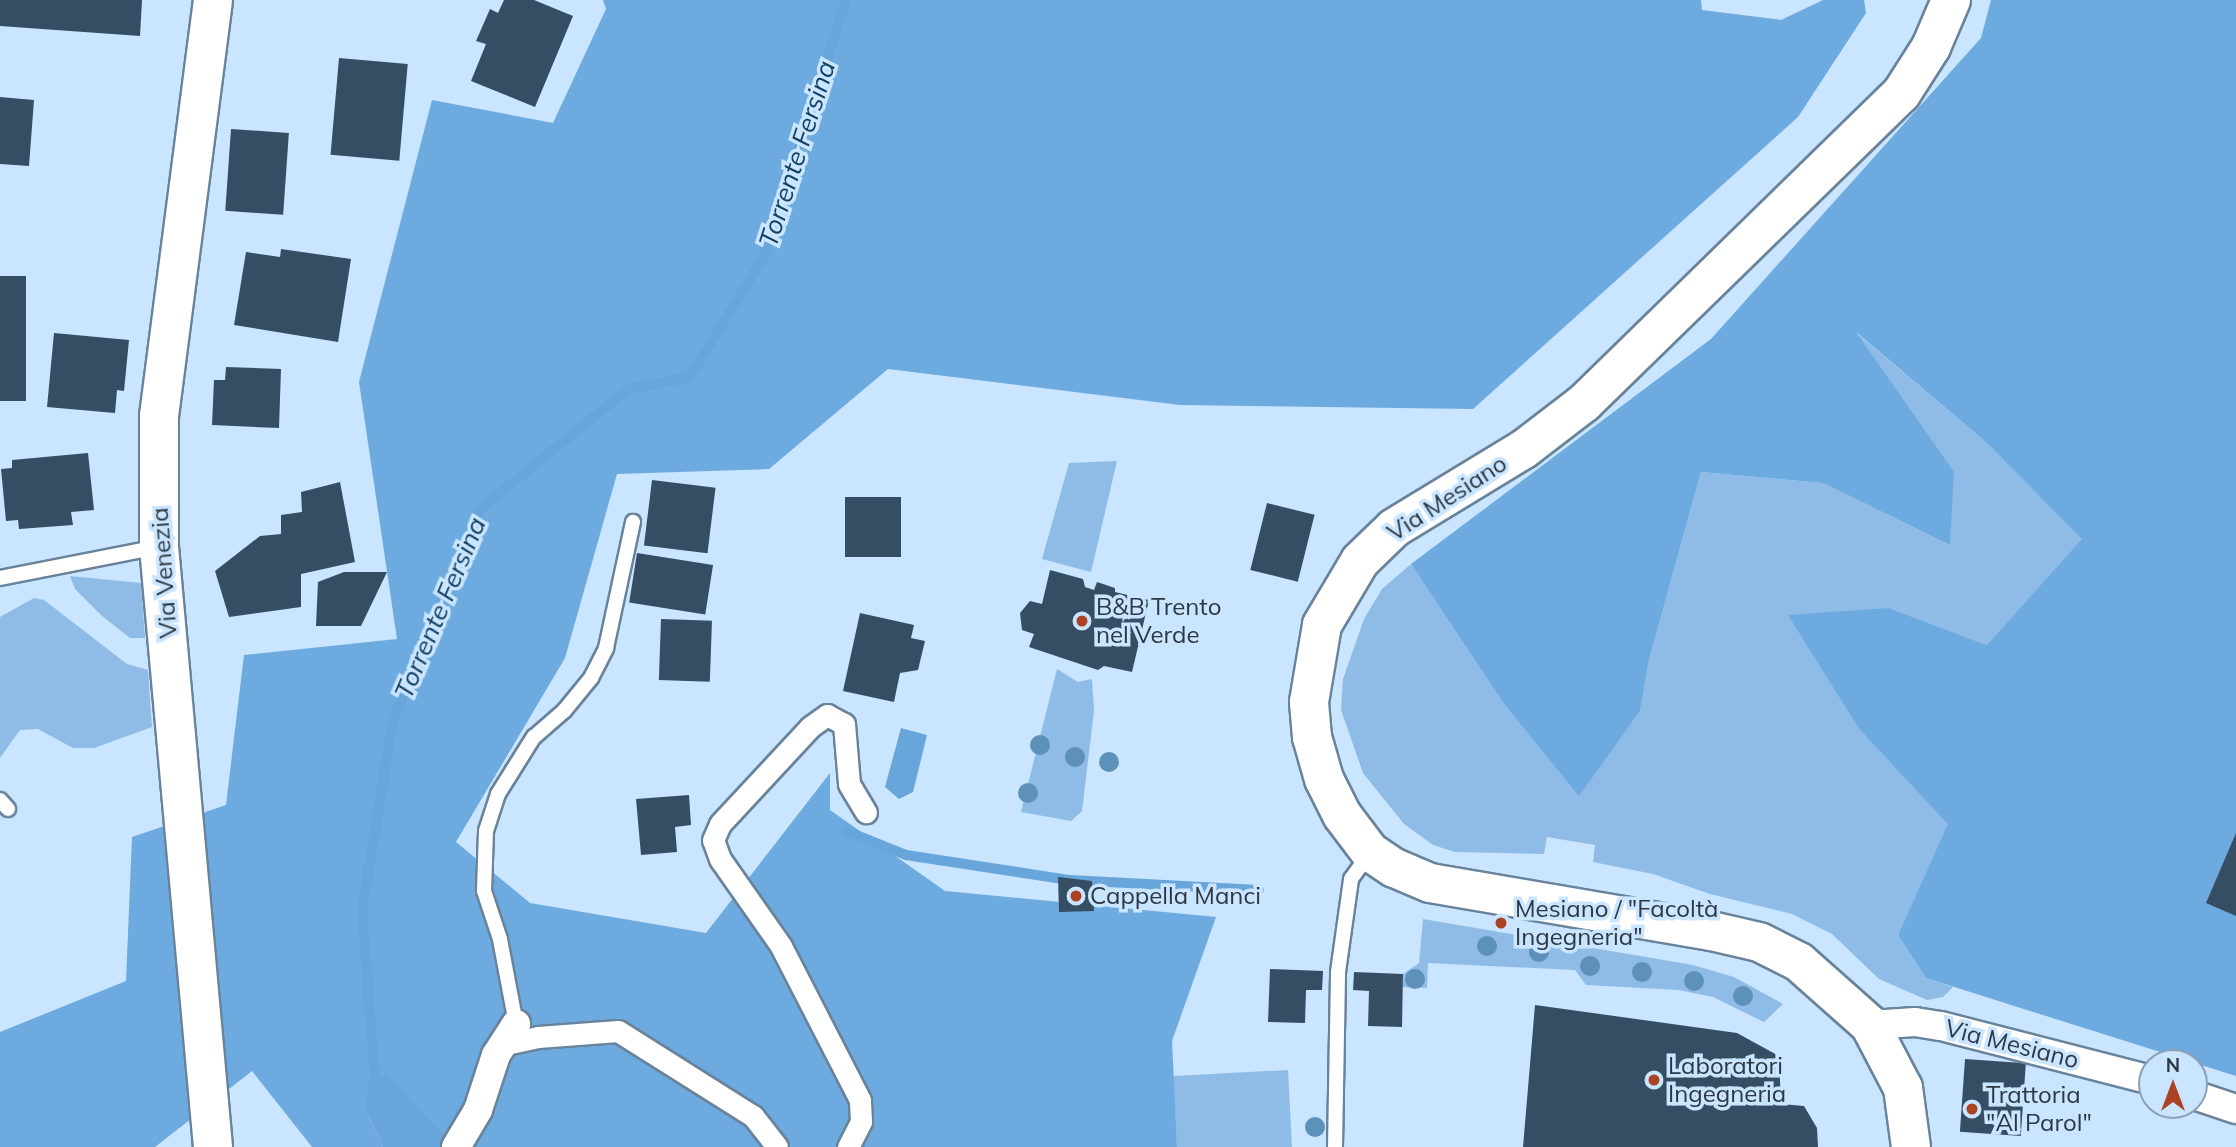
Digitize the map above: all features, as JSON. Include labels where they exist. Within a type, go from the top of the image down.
[{"type":"main road","name":"Via Venezia","points":[[213,0],[161,403],[159,547],[213,1147]]},
{"type":"main road","name":"Via Mesiano","points":[[1911,1147],[1903,1088],[1870,1025],[1799,962],[1759,942],[1430,883],[1394,868],[1370,852],[1342,815],[1324,779],[1312,737],[1311,670],[1322,625],[1340,588],[1360,561],[1394,528],[1524,449],[1584,403],[1900,94],[1931,47],[1951,0]]},
{"type":"street","points":[[848,1147],[860,1121],[860,1100],[781,946],[720,859],[713,840],[720,824],[810,727],[827,716],[844,724],[849,784],[866,812]]},
{"type":"street","name":"Via Mesiano","points":[[1870,1025],[1915,1022],[1941,1026],[2138,1076]]},
{"type":"street","points":[[457,1146],[478,1110],[508,1035],[538,1037],[618,1031],[753,1116],[777,1147]]},
{"type":"street","points":[[2208,1100],[2236,1110]]},
{"type":"lane","points":[[508,1035],[500,939],[484,891],[486,831],[498,794],[534,737],[564,711],[591,678],[606,648],[633,522]]},
{"type":"lane","points":[[0,578],[159,547]]},
{"type":"lane","points":[[1335,1147],[1338,972],[1350,879],[1370,852]]},
{"type":"shaded area","points":[[603,0],[1701,0],[1702,10],[1781,20],[1823,0],[1864,0],[1866,13],[1798,117],[1473,409],[1180,405],[888,369],[769,469],[617,474],[565,658],[456,842],[530,903],[706,933],[830,773],[830,810],[945,891],[1216,917],[1172,1041],[1177,1147],[459,1147],[366,1110],[383,1147],[312,1147],[252,1071],[155,1147],[0,1147],[0,1032],[126,981],[132,837],[226,805],[244,655],[397,639],[359,382],[432,100],[553,123],[606,9]]},
{"type":"shaded area","points":[[1991,0],[2236,0],[2236,1076],[2208,1067],[2208,1049],[2151,1049],[1926,978],[1898,935],[1948,824],[1860,730],[1788,615],[1889,608],[1987,645],[2082,539],[1987,443],[1856,332],[1954,472],[1950,545],[1823,483],[1701,472],[1649,660],[1640,711],[1579,796],[1504,704],[1411,564],[1711,339],[1981,38]]},
{"type":"shaded area","points":[[1853,330],[1987,443],[2083,539],[1987,645],[1889,608],[1860,730],[1949,824],[1898,935],[1926,978],[1953,987],[1943,997],[1927,1000],[1879,979],[1832,934],[1792,914],[1710,894],[1653,874],[1593,862],[1595,845],[1547,837],[1544,854],[1455,852],[1433,845],[1404,824],[1363,773],[1341,710],[1343,679],[1364,619],[1382,589],[1411,564],[1504,704],[1579,795],[1640,711],[1649,660],[1701,472],[1823,483],[1950,545],[1953,472]]},
{"type":"shaded area","points":[[1117,461],[1091,572],[1042,559],[1069,463]]},
{"type":"shaded area","points":[[70,576],[141,583],[145,638],[130,638],[101,615],[75,589]]},
{"type":"shaded area","points":[[34,598],[44,600],[127,664],[148,670],[152,727],[94,748],[73,748],[38,729],[20,730],[0,758],[0,617]]},
{"type":"shaded area","points":[[1057,669],[1078,682],[1092,679],[1094,711],[1082,811],[1071,821],[1021,812]]},
{"type":"shaded area","points":[[901,728],[927,735],[913,792],[899,799],[885,787]]},
{"type":"shaded area","points":[[1423,919],[1693,965],[1734,977],[1783,1004],[1764,1022],[1713,997],[1679,990],[1586,985],[1575,970],[1428,963],[1427,988],[1403,987],[1403,974],[1419,963]]},
{"type":"shaded area","points":[[1288,1070],[1292,1147],[1177,1147],[1173,1076]]},
{"type":"shaded area","points":[[387,1075],[447,1138],[459,1147],[383,1147],[366,1110],[368,1082]]},
{"type":"building","points":[[0,0],[142,0],[140,36],[0,26]]},
{"type":"building","points":[[504,0],[534,0],[573,16],[535,107],[471,81],[486,44],[476,41],[490,9],[498,13]]},
{"type":"building","points":[[339,58],[408,64],[399,161],[331,155]]},
{"type":"building","points":[[0,97],[34,100],[29,166],[0,164]]},
{"type":"building","points":[[231,129],[289,133],[283,215],[225,211]]},
{"type":"building","points":[[281,249],[351,259],[338,342],[234,325],[246,252],[280,257]]},
{"type":"building","points":[[0,276],[26,276],[26,401],[0,401]]},
{"type":"building","points":[[54,333],[129,340],[124,391],[117,390],[115,413],[47,407]]},
{"type":"building","points":[[226,367],[281,369],[279,428],[212,425],[214,380],[225,380]]},
{"type":"building","points":[[88,453],[94,510],[71,512],[73,525],[19,529],[18,520],[6,521],[1,469],[12,468],[12,460]]},
{"type":"building","points":[[652,480],[716,488],[707,553],[644,546]]},
{"type":"building","points":[[340,482],[355,562],[301,574],[301,607],[229,617],[215,571],[260,536],[281,534],[281,515],[302,512],[301,492]]},
{"type":"building","points":[[845,497],[901,497],[901,557],[845,557]]},
{"type":"building","points":[[1267,503],[1315,515],[1298,582],[1250,570]]},
{"type":"building","points":[[637,553],[713,565],[705,614],[629,602]]},
{"type":"building","name":"B&B Trento nel Verde","points":[[1050,570],[1083,579],[1085,587],[1094,590],[1097,582],[1115,588],[1115,592],[1149,600],[1132,672],[1104,666],[1098,670],[1029,647],[1034,634],[1022,630],[1020,613],[1030,601],[1042,604]]},
{"type":"building","points":[[344,572],[387,572],[361,626],[316,626],[318,582]]},
{"type":"building","points":[[860,613],[914,625],[911,638],[925,641],[918,670],[900,673],[894,702],[843,691]]},
{"type":"building","points":[[661,619],[712,621],[710,682],[659,680]]},
{"type":"building","points":[[689,795],[691,825],[675,827],[677,852],[641,855],[636,799]]},
{"type":"building","points":[[2236,833],[2236,916],[2206,903]]},
{"type":"building","name":"Cappella Manci","points":[[1058,877],[1092,881],[1094,911],[1059,912]]},
{"type":"building","points":[[1270,969],[1323,971],[1322,990],[1306,990],[1305,1023],[1268,1022]]},
{"type":"building","points":[[1354,972],[1403,974],[1402,1027],[1368,1026],[1369,991],[1353,990]]},
{"type":"building","name":"Laboratori Ingegneria","points":[[1535,1005],[1737,1033],[1779,1056],[1781,1104],[1804,1106],[1817,1128],[1818,1147],[1523,1147]]},
{"type":"building","points":[[1965,1059],[2026,1063],[2021,1136],[1960,1132]]},
{"type":"waterway","name":"Torrente Fersina","points":[[376,1092],[362,910],[393,721],[480,509],[628,389],[690,377],[765,255],[846,0]]},
{"type":"waterway","points":[[846,831],[906,855],[1070,880],[1259,890]]},
{"type":"place","name":"B&B Trento nel Verde","points":[[1082,621]]},
{"type":"place","name":"Cappella Manci","points":[[1076,896]]},
{"type":"place","name":"Mesiano / \"Facoltà Ingegneria\"","points":[[1501,923]]},
{"type":"place","name":"Laboratori Ingegneria","points":[[1654,1080]]},
{"type":"place","name":"Trattoria \"Al Parol\"","points":[[1972,1109]]}]
